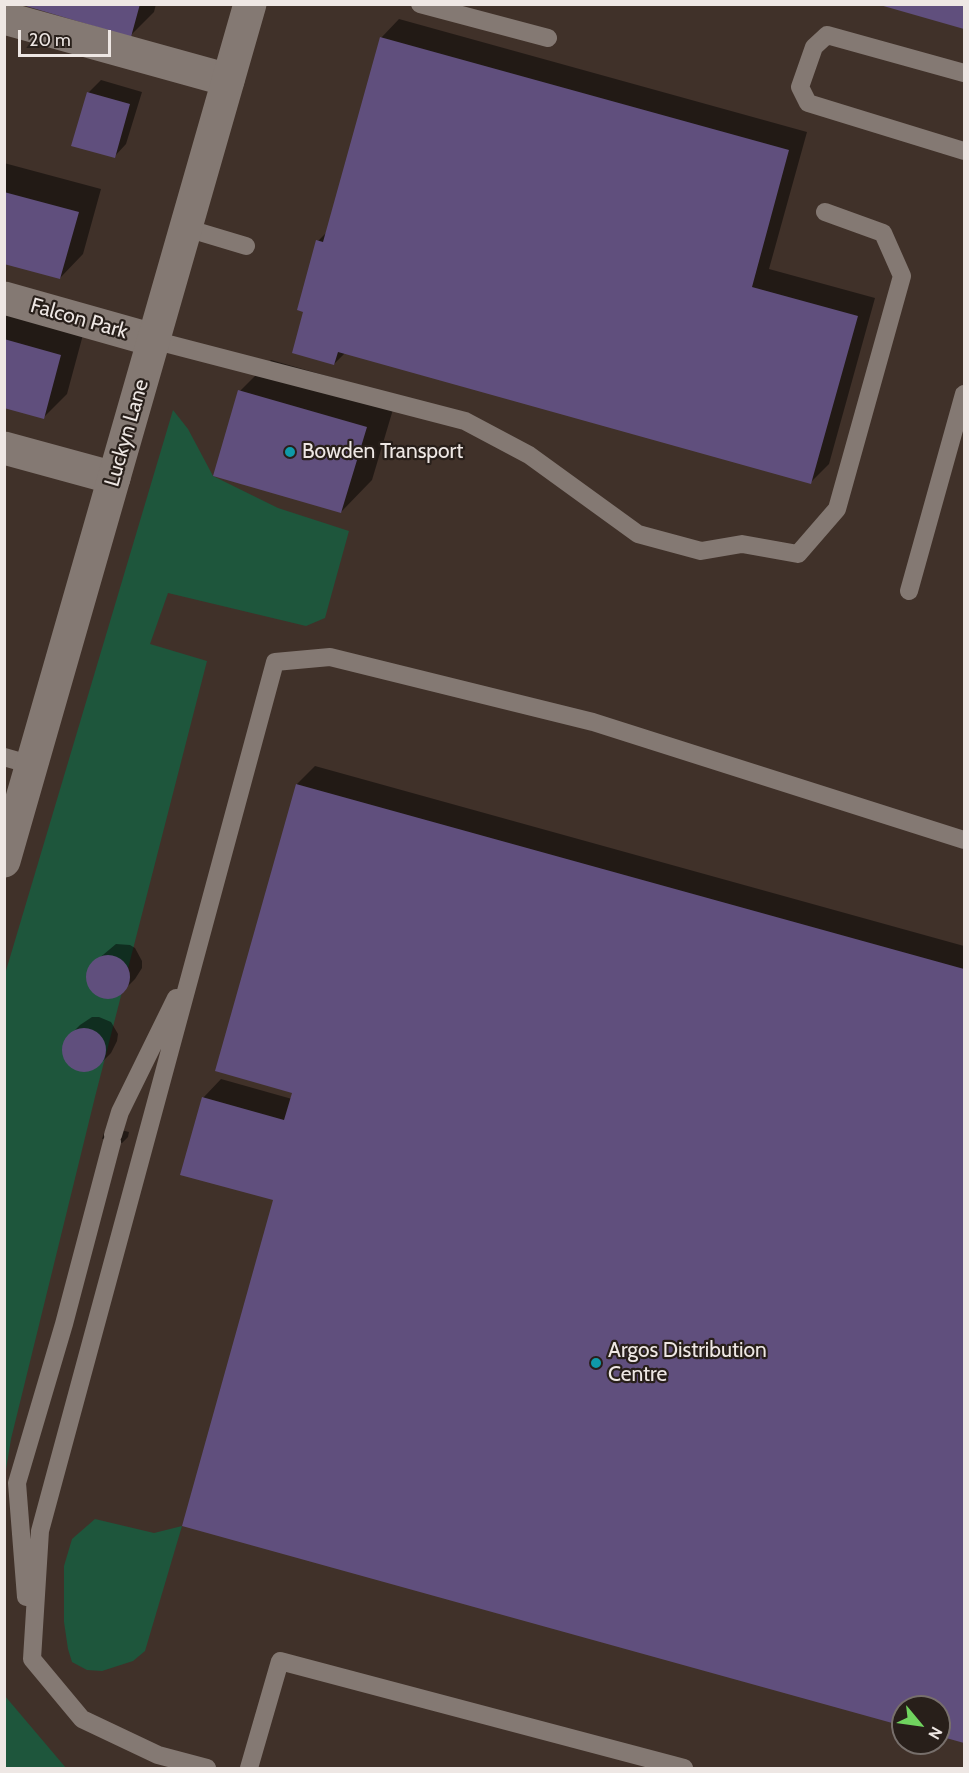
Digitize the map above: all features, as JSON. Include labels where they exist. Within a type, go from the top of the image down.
[{"type":"street","name":"Luckyn Lane","points":[[4,861],[18,761],[114,478],[250,4]]},
{"type":"street","points":[[4,18],[228,80]]},
{"type":"street","name":"Falcon Park","points":[[4,298],[153,340]]},
{"type":"street","points":[[4,448],[114,478]]},
{"type":"lane","points":[[420,4],[548,38]]},
{"type":"lane","points":[[964,73],[827,35],[814,47],[801,87],[808,103],[964,151]]},
{"type":"lane","points":[[153,340],[465,421],[530,455],[638,534],[701,551],[742,544],[798,554],[837,508],[902,276],[883,233],[825,212]]},
{"type":"lane","points":[[186,228],[246,246]]},
{"type":"lane","points":[[909,591],[964,394]]},
{"type":"lane","points":[[32,1659],[40,1531],[275,662],[330,657],[593,722],[964,840]]},
{"type":"lane","points":[[194,960],[120,1112],[64,1323],[17,1482],[32,1659],[82,1719],[159,1755],[207,1768]]},
{"type":"lane","points":[[249,1768],[279,1661],[684,1768]]},
{"type":"shaded area","points":[[5,5],[964,5],[964,1768],[5,1768]]},
{"type":"green space","points":[[173,410],[188,429],[213,476],[278,508],[349,531],[325,618],[306,626],[168,593],[150,644],[207,661],[95,1097],[11,1439],[5,1476],[5,974]]},
{"type":"green space","points":[[95,1519],[154,1533],[182,1526],[145,1651],[133,1661],[102,1671],[87,1670],[72,1662],[64,1622],[64,1566],[72,1539]]},
{"type":"green space","points":[[5,1696],[66,1768],[5,1768]]},
{"type":"building","points":[[19,4],[140,4],[131,37]]},
{"type":"building","points":[[964,4],[964,29],[880,5]]},
{"type":"building","points":[[380,37],[789,150],[752,287],[858,316],[811,484],[338,352],[334,365],[292,353],[303,312],[297,310],[316,240],[323,242]]},
{"type":"building","points":[[87,92],[130,104],[115,158],[71,146]]},
{"type":"building","points":[[4,192],[79,212],[60,279],[4,264]]},
{"type":"building","points":[[4,339],[61,355],[44,419],[4,408]]},
{"type":"building","name":"Bowden Transport","points":[[238,390],[367,427],[341,513],[213,476]]},
{"type":"building","name":"Argos Distribution Centre","points":[[296,784],[964,969],[964,1743],[951,1739],[951,1695],[891,1695],[891,1723],[182,1526],[273,1200],[180,1175],[202,1097],[284,1120],[292,1093],[215,1071]]},
{"type":"building","points":[[108,955],[124,961],[130,977],[124,993],[108,999],[92,993],[86,977],[92,961]]},
{"type":"building","points":[[84,1028],[100,1034],[106,1050],[100,1066],[84,1072],[68,1066],[62,1050],[68,1034]]},
{"type":"place","name":"Bowden Transport","points":[[290,452]]},
{"type":"place","name":"Argos Distribution Centre","points":[[596,1363]]}]
